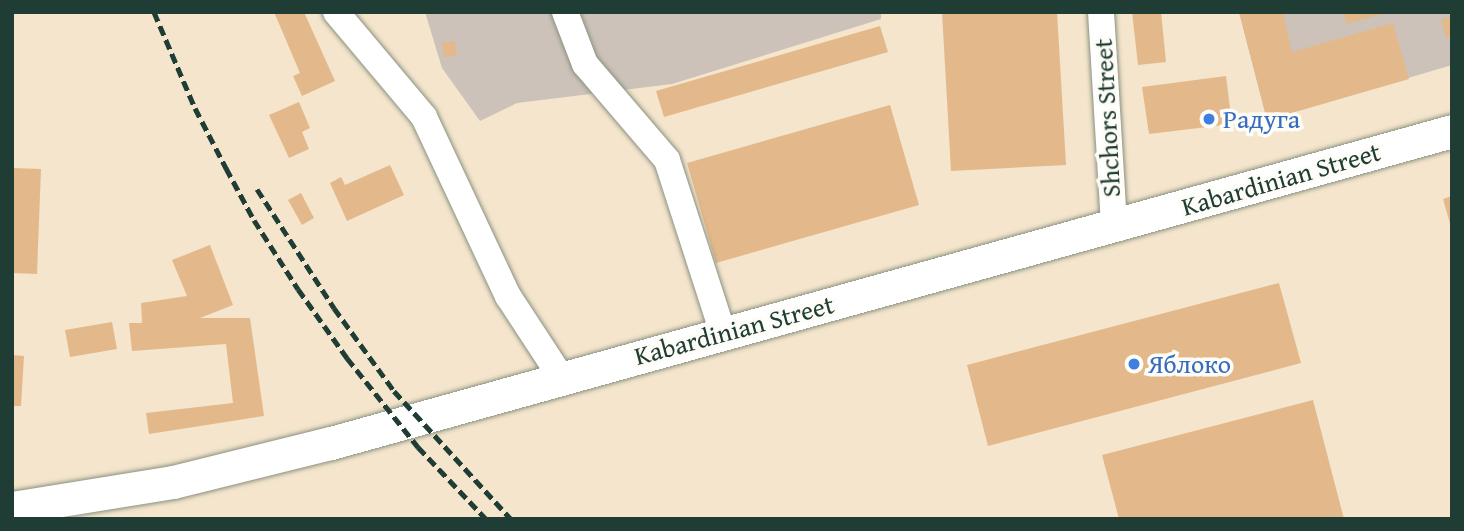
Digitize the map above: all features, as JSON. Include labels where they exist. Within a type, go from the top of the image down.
[{"type":"main road","name":"Kabardinian Street","points":[[12,508],[173,482],[400,424],[1452,131]]},
{"type":"street","points":[[336,12],[424,117],[508,296],[561,377]]},
{"type":"street","points":[[565,12],[585,64],[667,160],[723,333]]},
{"type":"street","name":"Shchors Street","points":[[1101,12],[1114,224]]},
{"type":"shaded area","points":[[425,12],[881,12],[881,19],[672,84],[517,103],[480,121],[442,68]]},
{"type":"shaded area","points":[[1239,12],[1452,12],[1452,65],[1267,120]]},
{"type":"building","points":[[274,12],[304,12],[335,81],[302,96],[293,76],[300,73]]},
{"type":"building","points":[[942,12],[1057,12],[1066,165],[951,171]]},
{"type":"building","points":[[1132,12],[1161,12],[1166,62],[1138,65]]},
{"type":"building","points":[[1239,12],[1283,12],[1292,52],[1393,23],[1409,79],[1267,120]]},
{"type":"building","points":[[1343,12],[1386,12],[1386,13],[1347,24]]},
{"type":"building","points":[[1452,17],[1452,37],[1446,38],[1441,19]]},
{"type":"building","points":[[880,26],[888,52],[664,117],[656,91]]},
{"type":"building","points":[[455,41],[457,55],[444,57],[442,43]]},
{"type":"building","points":[[1226,76],[1232,124],[1149,134],[1142,87]]},
{"type":"building","points":[[299,102],[310,128],[302,132],[309,149],[289,158],[269,115]]},
{"type":"building","points":[[890,105],[919,205],[716,263],[687,163]]},
{"type":"building","points":[[390,165],[404,195],[347,221],[330,183],[341,177],[345,185]]},
{"type":"building","points":[[12,168],[41,169],[37,274],[12,273]]},
{"type":"building","points":[[301,193],[314,218],[302,225],[288,200]]},
{"type":"building","points":[[1452,196],[1452,227],[1451,227],[1443,199]]},
{"type":"building","points":[[210,245],[233,305],[200,318],[250,318],[264,416],[149,434],[146,413],[233,403],[226,344],[132,351],[129,323],[142,323],[141,303],[187,296],[172,260]]},
{"type":"building","name":"Яблоко","points":[[1279,283],[1301,363],[988,446],[967,365]]},
{"type":"building","points":[[112,322],[117,349],[70,357],[65,330]]},
{"type":"building","points":[[12,355],[24,356],[21,406],[12,406]]},
{"type":"building","points":[[1313,400],[1344,519],[1119,519],[1102,455]]},
{"type":"railway","points":[[154,12],[195,108],[226,168],[254,220],[298,289],[347,358],[418,447],[486,519]]},
{"type":"railway","points":[[257,189],[334,308],[394,391],[511,519]]},
{"type":"place","name":"Радуга","points":[[1209,119]]},
{"type":"place","name":"Яблоко","points":[[1134,364]]}]
